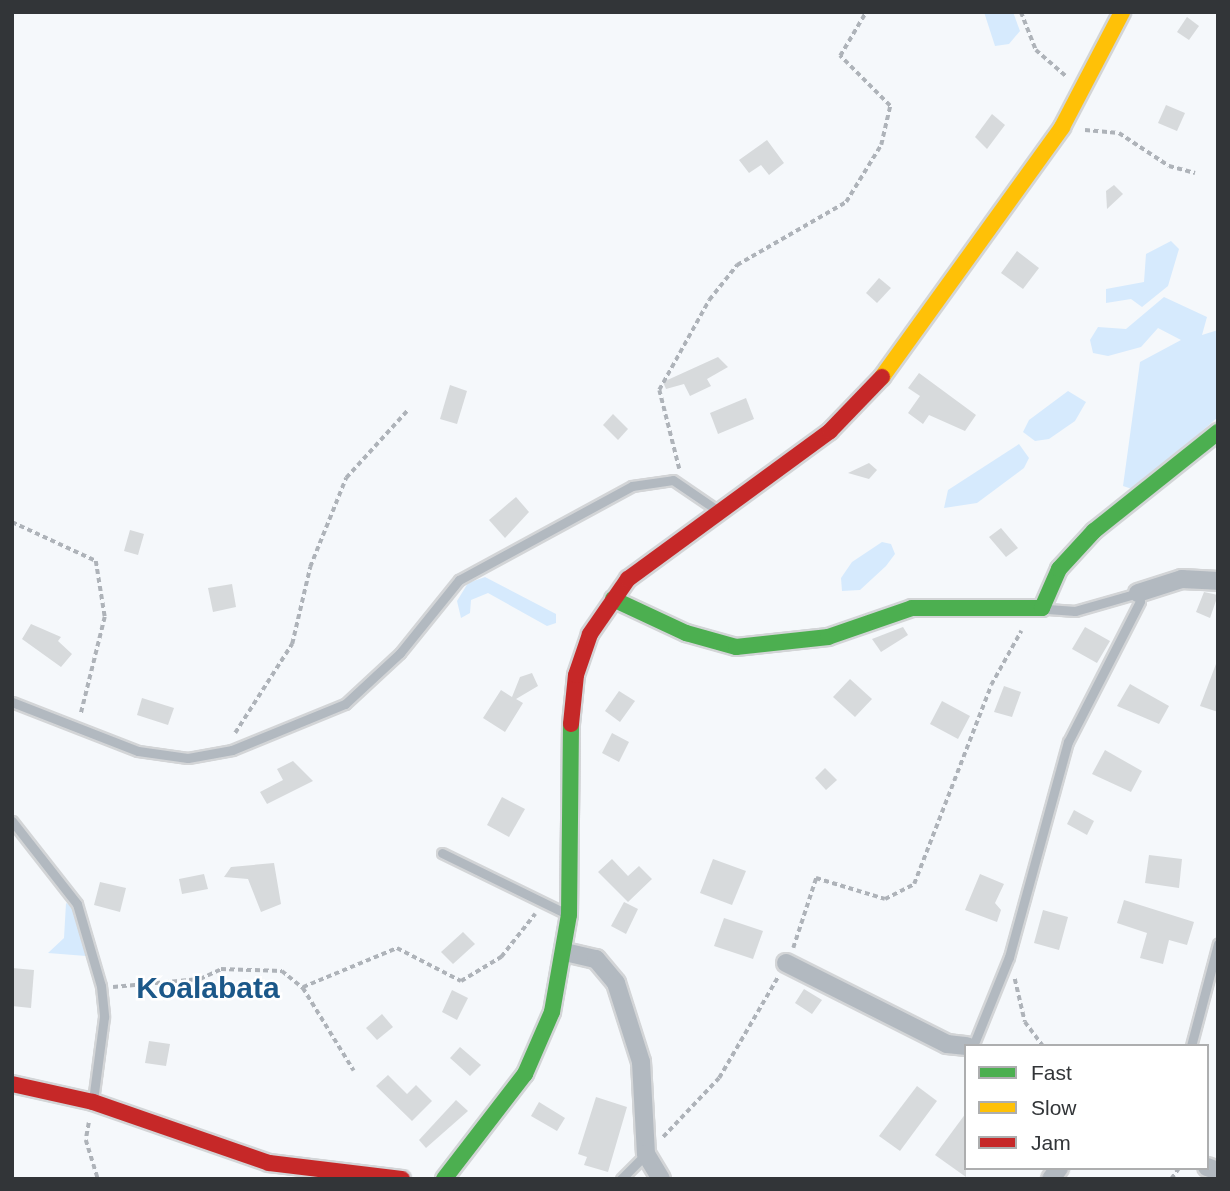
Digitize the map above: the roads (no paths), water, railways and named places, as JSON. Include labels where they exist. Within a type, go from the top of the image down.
[{"type":"street","points":[[444,1179],[525,1074],[552,1012],[565,952],[569,915],[568,753],[576,675],[590,634],[613,599],[675,539],[830,431],[878,382],[1062,127],[1122,12]]},
{"type":"street","points":[[613,599],[686,634],[736,647],[828,637],[884,613],[925,606],[1042,608],[1059,569],[1094,531],[1177,471],[1218,432]]},
{"type":"street","points":[[1138,593],[1182,579],[1218,581]]},
{"type":"street","points":[[565,952],[596,959],[616,983],[641,1062],[646,1154],[661,1179]]},
{"type":"street","points":[[786,963],[947,1044],[964,1046]]},
{"type":"street","points":[[12,1084],[93,1101],[268,1163],[402,1179]]},
{"type":"lane","points":[[12,702],[76,730],[164,756],[232,750],[345,704],[400,653],[459,580],[632,486],[673,480],[718,511]]},
{"type":"lane","points":[[974,1044],[1009,957],[1068,742],[1140,601],[1138,593],[1075,611],[1042,608]]},
{"type":"lane","points":[[12,821],[77,904],[101,986],[104,1017],[93,1101]]},
{"type":"lane","points":[[442,853],[543,905],[569,915]]},
{"type":"lane","points":[[1192,1044],[1218,943]]},
{"type":"lane","points":[[621,1179],[646,1154]]},
{"type":"district","name":"Koalabata","points":[[208,988]]}]
